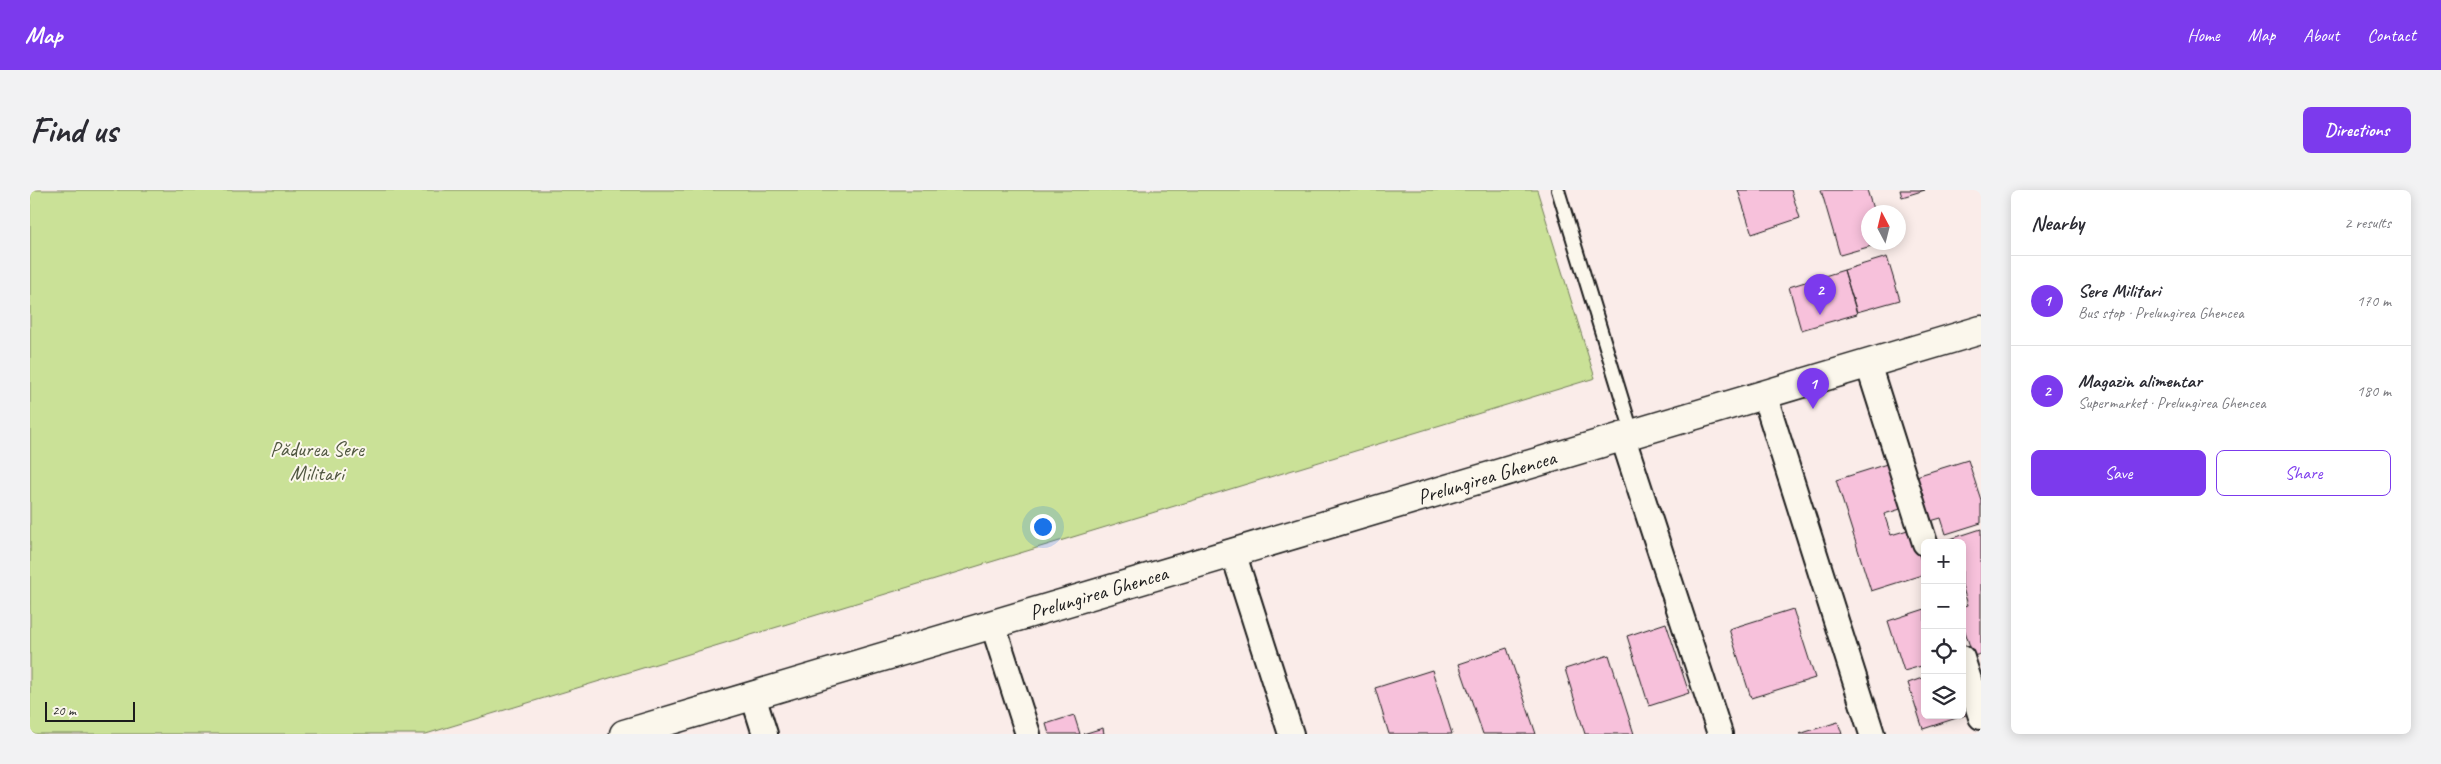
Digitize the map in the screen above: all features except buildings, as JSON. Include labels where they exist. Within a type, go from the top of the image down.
[{"type":"main road","name":"Prelungirea Ghencea","points":[[624,734],[1981,330]]},
{"type":"street","points":[[1868,364],[1924,539]]},
{"type":"street","points":[[1764,394],[1872,734]]},
{"type":"street","points":[[1627,434],[1720,734]]},
{"type":"street","points":[[1233,552],[1291,734]]},
{"type":"street","points":[[993,625],[1028,734]]},
{"type":"street","points":[[1966,670],[1981,717]]},
{"type":"street","points":[[753,696],[765,734]]},
{"type":"lane","points":[[1558,190],[1627,434]]},
{"type":"green space","name":"Pădurea Sere Militari","points":[[30,190],[1537,190],[1595,378],[426,734],[30,734]]},
{"type":"place","name":"Magazin alimentar","points":[[1820,315]]},
{"type":"place","name":"Sere Militari","points":[[1813,409]]}]
